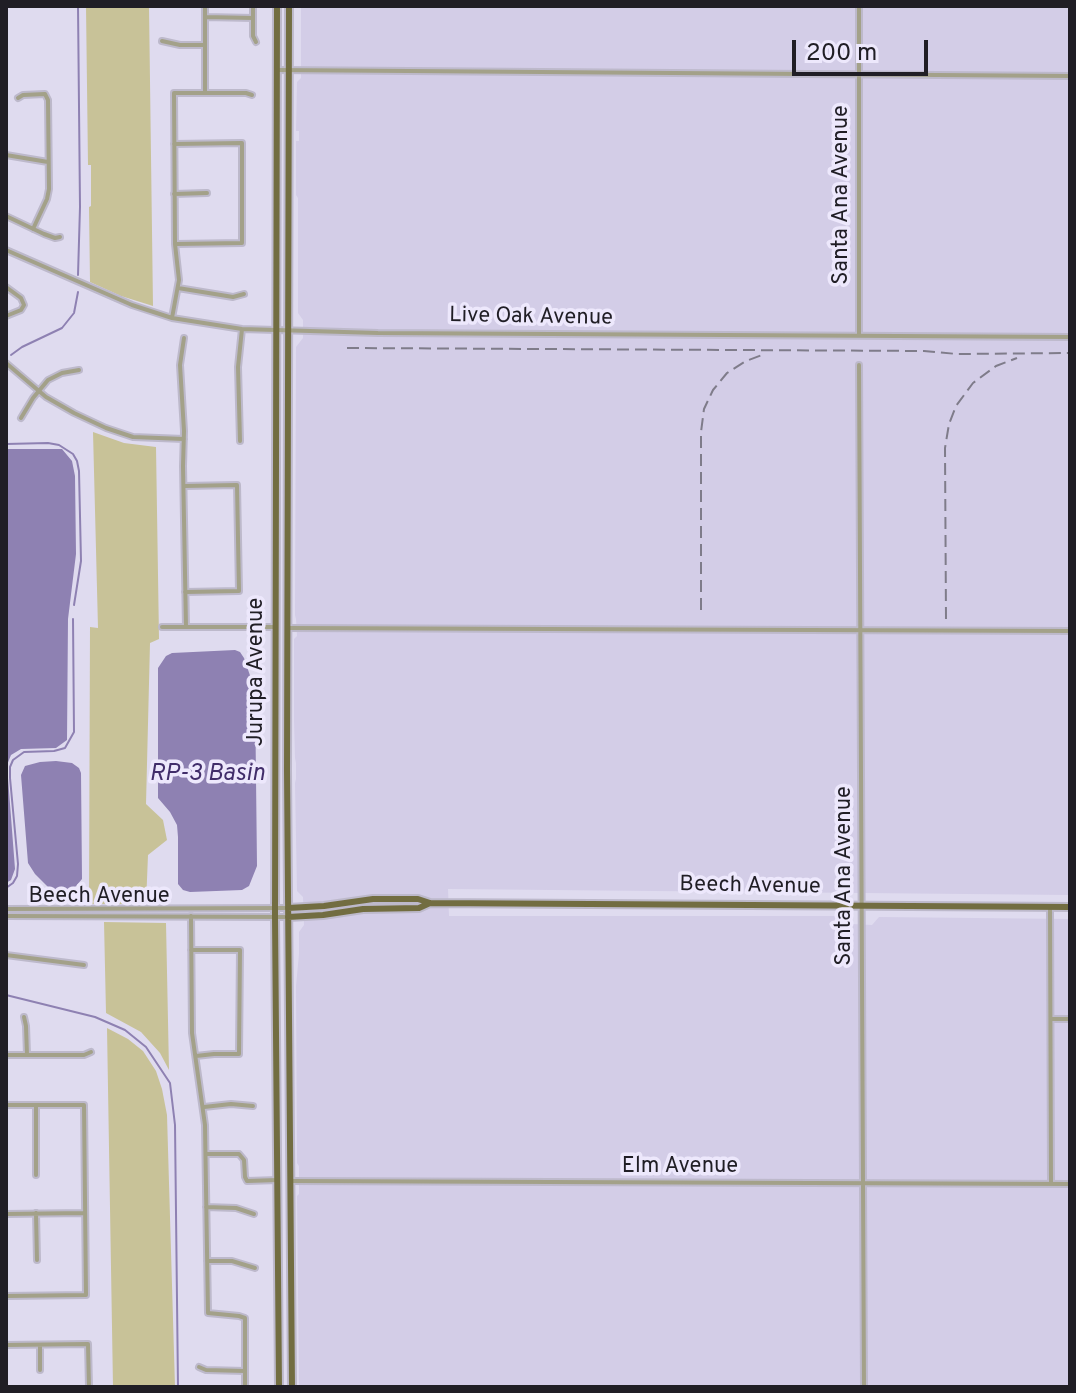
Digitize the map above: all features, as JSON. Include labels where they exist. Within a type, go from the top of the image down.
[{"type":"main road","name":"Jurupa Avenue","points":[[277,6],[275,916],[279,1387]]},
{"type":"main road","name":"Jurupa Avenue","points":[[289,6],[287,628],[292,1387]]},
{"type":"main road","name":"Beech Avenue","points":[[288,908],[373,899],[418,899],[430,903],[1070,907]]},
{"type":"main road","name":"Beech Avenue","points":[[288,917],[363,909],[419,908],[430,903]]},
{"type":"street","points":[[205,6],[205,93]]},
{"type":"street","points":[[253,6],[253,36],[256,42]]},
{"type":"street","name":"Santa Ana Avenue","points":[[859,6],[859,335]]},
{"type":"street","points":[[205,17],[253,18]]},
{"type":"street","points":[[162,41],[205,45]]},
{"type":"street","points":[[276,70],[1070,76]]},
{"type":"street","points":[[172,318],[179,268],[175,244],[174,93],[252,95]]},
{"type":"street","points":[[18,98],[45,94],[48,100],[48,196],[33,229]]},
{"type":"street","points":[[174,144],[242,143],[242,243],[175,244]]},
{"type":"street","points":[[6,155],[48,162]]},
{"type":"street","points":[[174,194],[207,193]]},
{"type":"street","points":[[6,216],[55,238],[60,237]]},
{"type":"street","name":"Live Oak Avenue","points":[[6,250],[132,305],[172,318],[242,329],[378,333],[1070,337]]},
{"type":"street","points":[[6,287],[24,303],[21,310],[6,316]]},
{"type":"street","points":[[178,288],[233,297],[244,294]]},
{"type":"street","points":[[240,441],[238,363],[242,329]]},
{"type":"street","points":[[184,338],[180,365],[186,627]]},
{"type":"street","points":[[7,363],[38,391],[65,408],[121,434],[184,439]]},
{"type":"street","name":"Santa Ana Avenue","points":[[859,365],[864,1387]]},
{"type":"street","points":[[21,418],[38,391],[55,376],[79,370]]},
{"type":"street","points":[[183,486],[237,485],[239,591],[185,592]]},
{"type":"street","points":[[162,627],[276,627]]},
{"type":"street","points":[[287,628],[1070,631]]},
{"type":"street","points":[[1050,907],[1051,1184]]},
{"type":"street","name":"Beech Avenue","points":[[6,909],[288,908]]},
{"type":"street","name":"Beech Avenue","points":[[6,916],[288,917]]},
{"type":"street","points":[[191,916],[192,1033],[203,1107],[206,1154],[208,1313],[245,1318],[245,1387]]},
{"type":"street","points":[[191,950],[240,950],[239,1054],[195,1057]]},
{"type":"street","points":[[6,955],[84,965]]},
{"type":"street","points":[[24,1017],[27,1055]]},
{"type":"street","points":[[1051,1019],[1070,1019]]},
{"type":"street","points":[[6,1055],[84,1055],[91,1052]]},
{"type":"street","points":[[203,1107],[231,1104],[253,1106]]},
{"type":"street","points":[[6,1105],[84,1105],[86,1295],[6,1296]]},
{"type":"street","points":[[36,1105],[36,1175]]},
{"type":"street","points":[[206,1154],[239,1154],[244,1160],[247,1181],[278,1180]]},
{"type":"street","name":"Elm Avenue","points":[[290,1181],[1070,1184]]},
{"type":"street","points":[[206,1207],[236,1208],[254,1214]]},
{"type":"street","points":[[36,1213],[37,1260]]},
{"type":"street","points":[[6,1214],[85,1213]]},
{"type":"street","points":[[207,1261],[232,1261],[255,1268]]},
{"type":"street","points":[[6,1345],[88,1344],[89,1387]]},
{"type":"street","points":[[40,1345],[40,1370]]},
{"type":"street","points":[[199,1367],[245,1371]]},
{"type":"shaded area","points":[[86,6],[149,6],[153,306],[90,282],[91,165],[88,165]]},
{"type":"shaded area","points":[[301,6],[1070,6],[1070,895],[448,889],[449,916],[844,916],[852,924],[872,925],[879,917],[1070,919],[1070,1387],[299,1387],[296,986],[299,932],[304,925],[303,897],[297,891],[294,639],[297,636],[296,347],[303,338],[303,320],[298,313],[296,195]]},
{"type":"shaded area","points":[[93,432],[124,443],[156,447],[159,639],[150,643],[146,804],[163,820],[167,840],[148,855],[146,904],[89,904],[90,627],[98,628]]},
{"type":"shaded area","points":[[104,922],[166,923],[169,1070],[160,1053],[141,1032],[106,1013]]},
{"type":"shaded area","points":[[107,1028],[143,1051],[156,1071],[167,1115],[175,1387],[113,1387]]},
{"type":"water","points":[[6,449],[62,449],[72,461],[76,554],[68,619],[67,740],[56,748],[21,749],[11,755],[7,765],[15,869],[11,880],[6,883]]},
{"type":"water","name":"RP-3 Basin","points":[[235,650],[244,658],[255,690],[257,866],[249,886],[242,890],[190,892],[178,884],[177,825],[158,798],[158,668],[172,653]]},
{"type":"water","points":[[56,761],[72,763],[81,773],[82,879],[70,893],[61,895],[51,890],[28,863],[21,775],[25,766]]},
{"type":"waterway","points":[[78,6],[78,275]]},
{"type":"waterway","points":[[11,355],[62,328],[74,313],[78,292]]},
{"type":"waterway","points":[[6,444],[59,445],[73,454],[77,461],[81,561],[74,605]]},
{"type":"waterway","points":[[6,888],[17,876],[18,864],[10,778],[13,760],[24,752],[65,748],[74,732],[73,619]]},
{"type":"waterway","points":[[6,995],[95,1017],[125,1030],[146,1047],[170,1083],[175,1125],[178,1387]]},
{"type":"railway","points":[[347,348],[1070,353]]},
{"type":"railway","points":[[701,610],[701,432],[704,409],[713,390],[727,373],[762,355]]},
{"type":"railway","points":[[946,619],[945,448],[949,424],[956,406],[973,383],[996,366],[1017,358]]}]
